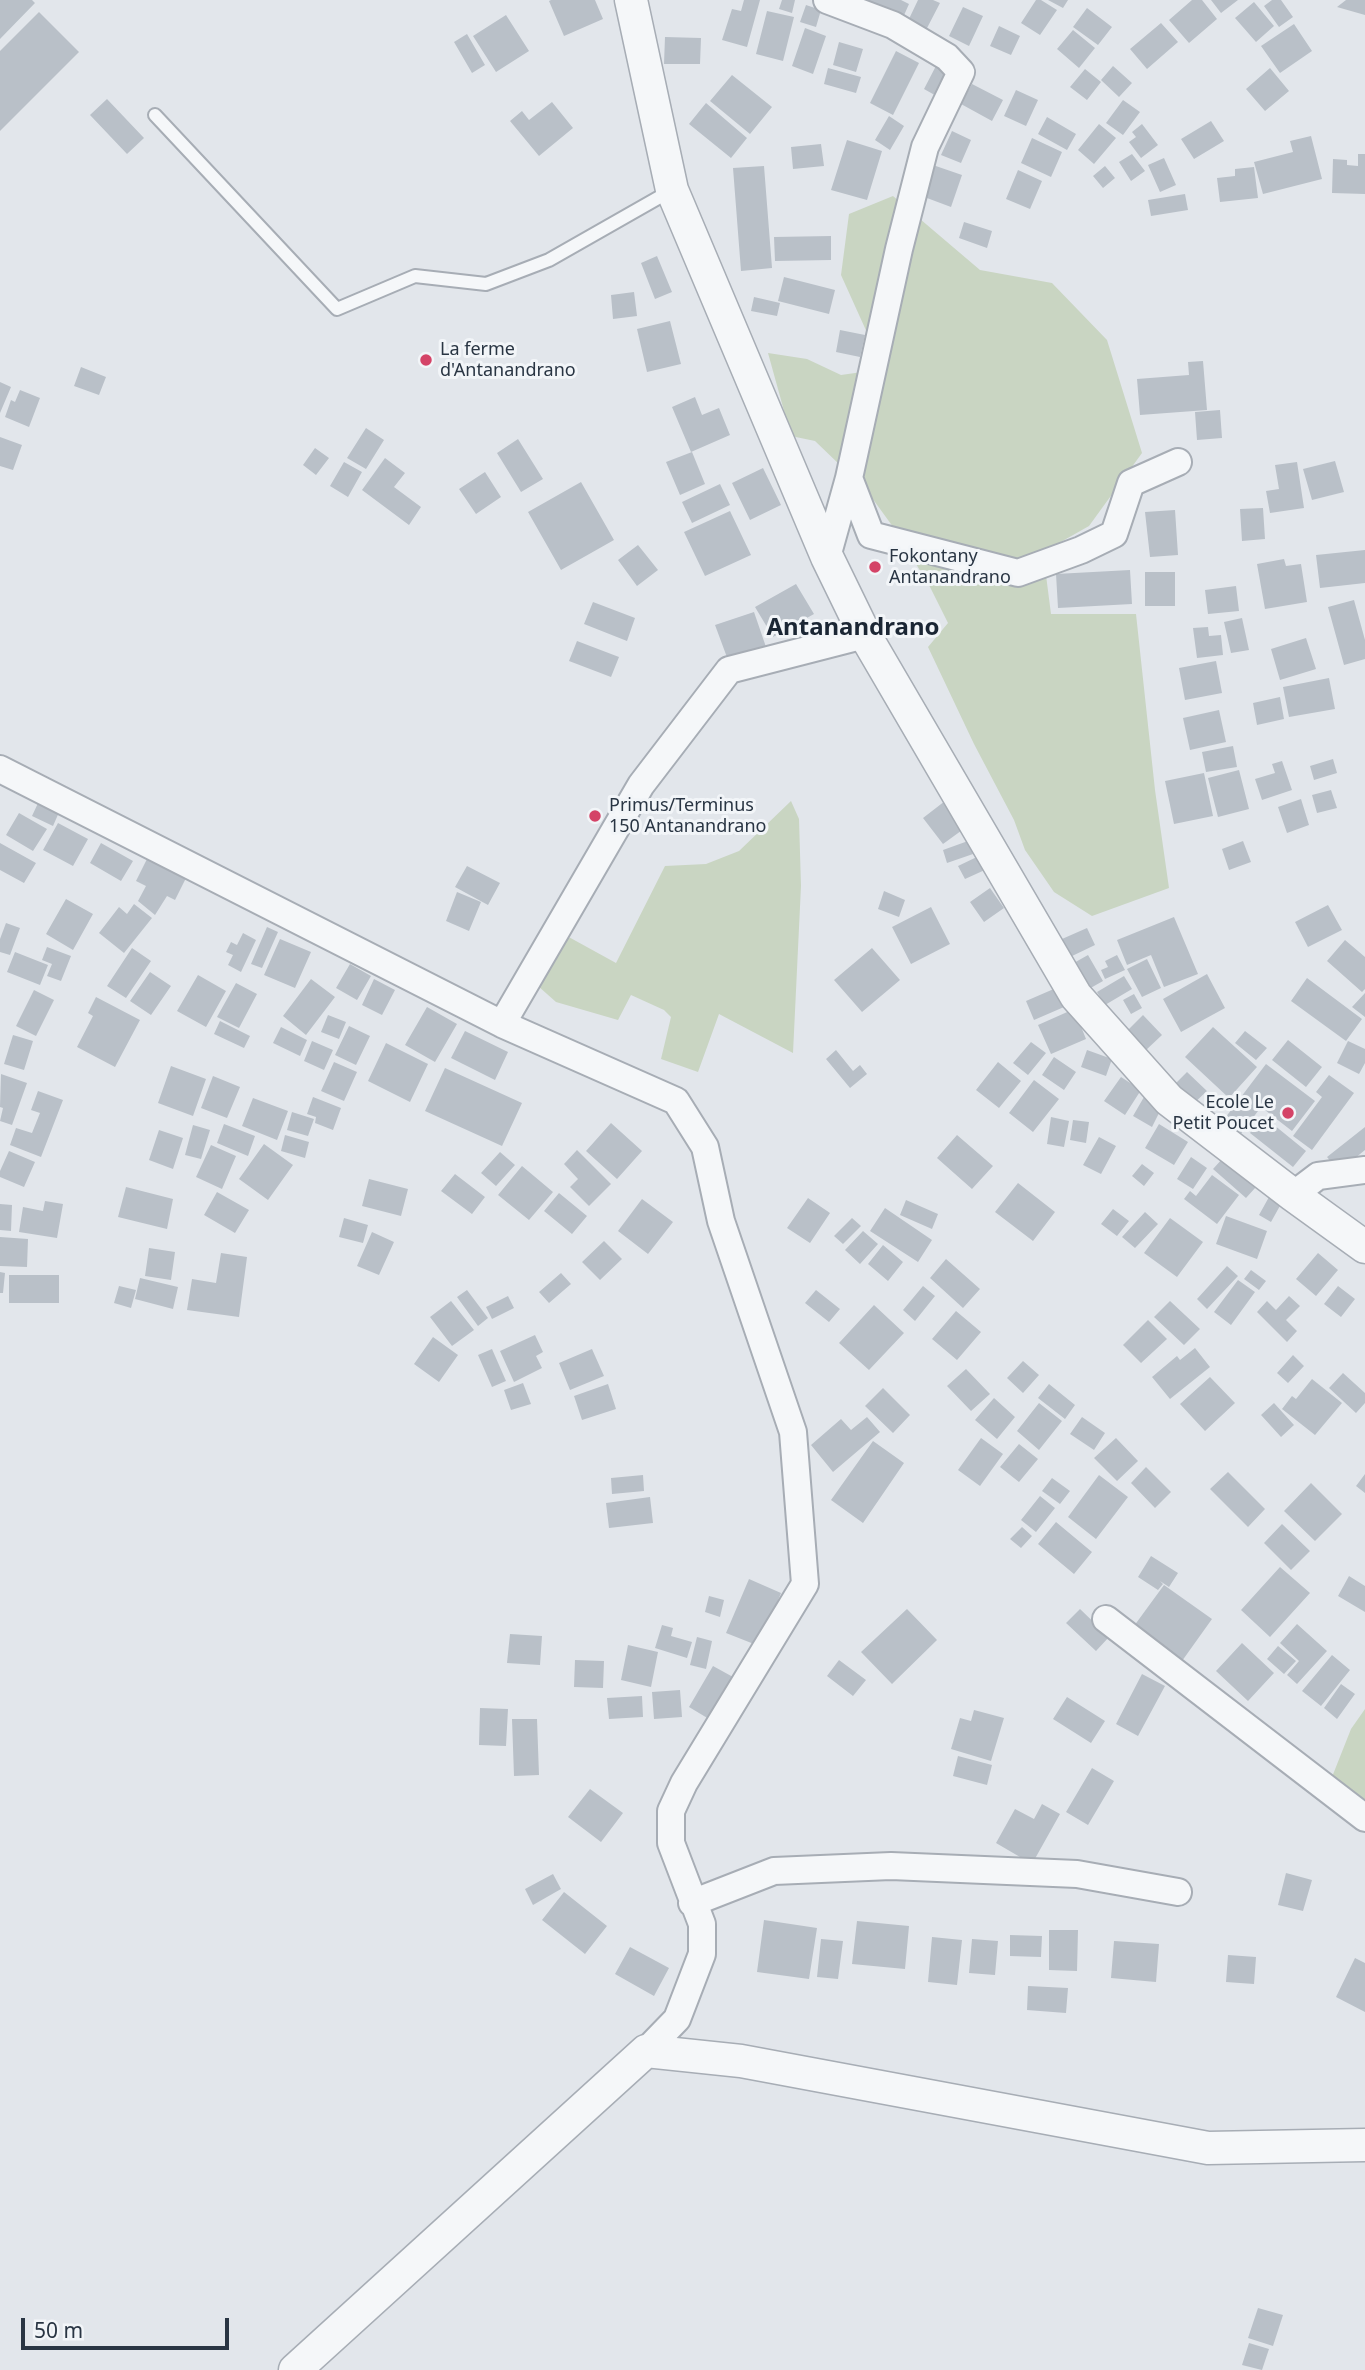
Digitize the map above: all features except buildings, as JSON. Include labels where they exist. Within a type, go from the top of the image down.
[{"type":"street","points":[[631,0],[672,190],[827,557],[865,635],[1076,996],[1169,1100],[1365,1247]]},
{"type":"street","points":[[827,0],[893,24],[947,57],[961,72],[925,147],[898,249],[849,478],[827,557]]},
{"type":"street","points":[[849,478],[871,535],[1017,573],[1081,550],[1114,534],[1131,483],[1178,462]]},
{"type":"street","points":[[502,1024],[641,785],[729,670],[865,635]]},
{"type":"street","points":[[0,769],[502,1024],[676,1101],[705,1147],[721,1221],[793,1432],[805,1584],[684,1783],[671,1811],[671,1843],[702,1924],[702,1954],[677,2019],[646,2052],[295,2370]]},
{"type":"street","points":[[1293,1195],[1318,1176],[1365,1170]]},
{"type":"street","points":[[1106,1619],[1365,1818]]},
{"type":"street","points":[[692,1903],[774,1871],[891,1866],[1077,1874],[1178,1892]]},
{"type":"street","points":[[646,2052],[741,2061],[1209,2148],[1365,2145]]},
{"type":"lane","points":[[155,115],[337,309],[415,276],[486,284],[549,260],[672,190]]},
{"type":"green space","points":[[893,196],[980,270],[1052,283],[1107,340],[1142,453],[1089,526],[1043,552],[1051,614],[1136,614],[1155,790],[1169,888],[1092,916],[1054,892],[1025,850],[1014,820],[928,647],[948,623],[930,587],[896,531],[867,491],[815,441],[791,436],[768,353],[807,359],[841,375],[862,372],[869,337],[841,275],[849,214]]},
{"type":"green space","points":[[791,801],[799,819],[801,886],[793,1053],[719,1014],[698,1072],[661,1059],[671,1017],[664,1010],[631,995],[618,1020],[556,1002],[529,978],[556,930],[616,963],[665,866],[706,864],[739,851]]},
{"type":"green space","points":[[1365,1709],[1365,1818],[1332,1777],[1351,1729]]},
{"type":"place","name":"La ferme d'Antanandrano","points":[[426,360]]},
{"type":"place","name":"Fokontany Antanandrano","points":[[875,567]]},
{"type":"place","name":"Primus/Terminus 150 Antanandrano","points":[[595,816]]},
{"type":"place","name":"Ecole Le Petit Poucet","points":[[1288,1113]]},
{"type":"district","name":"Antanandrano","points":[[853,628]]}]
